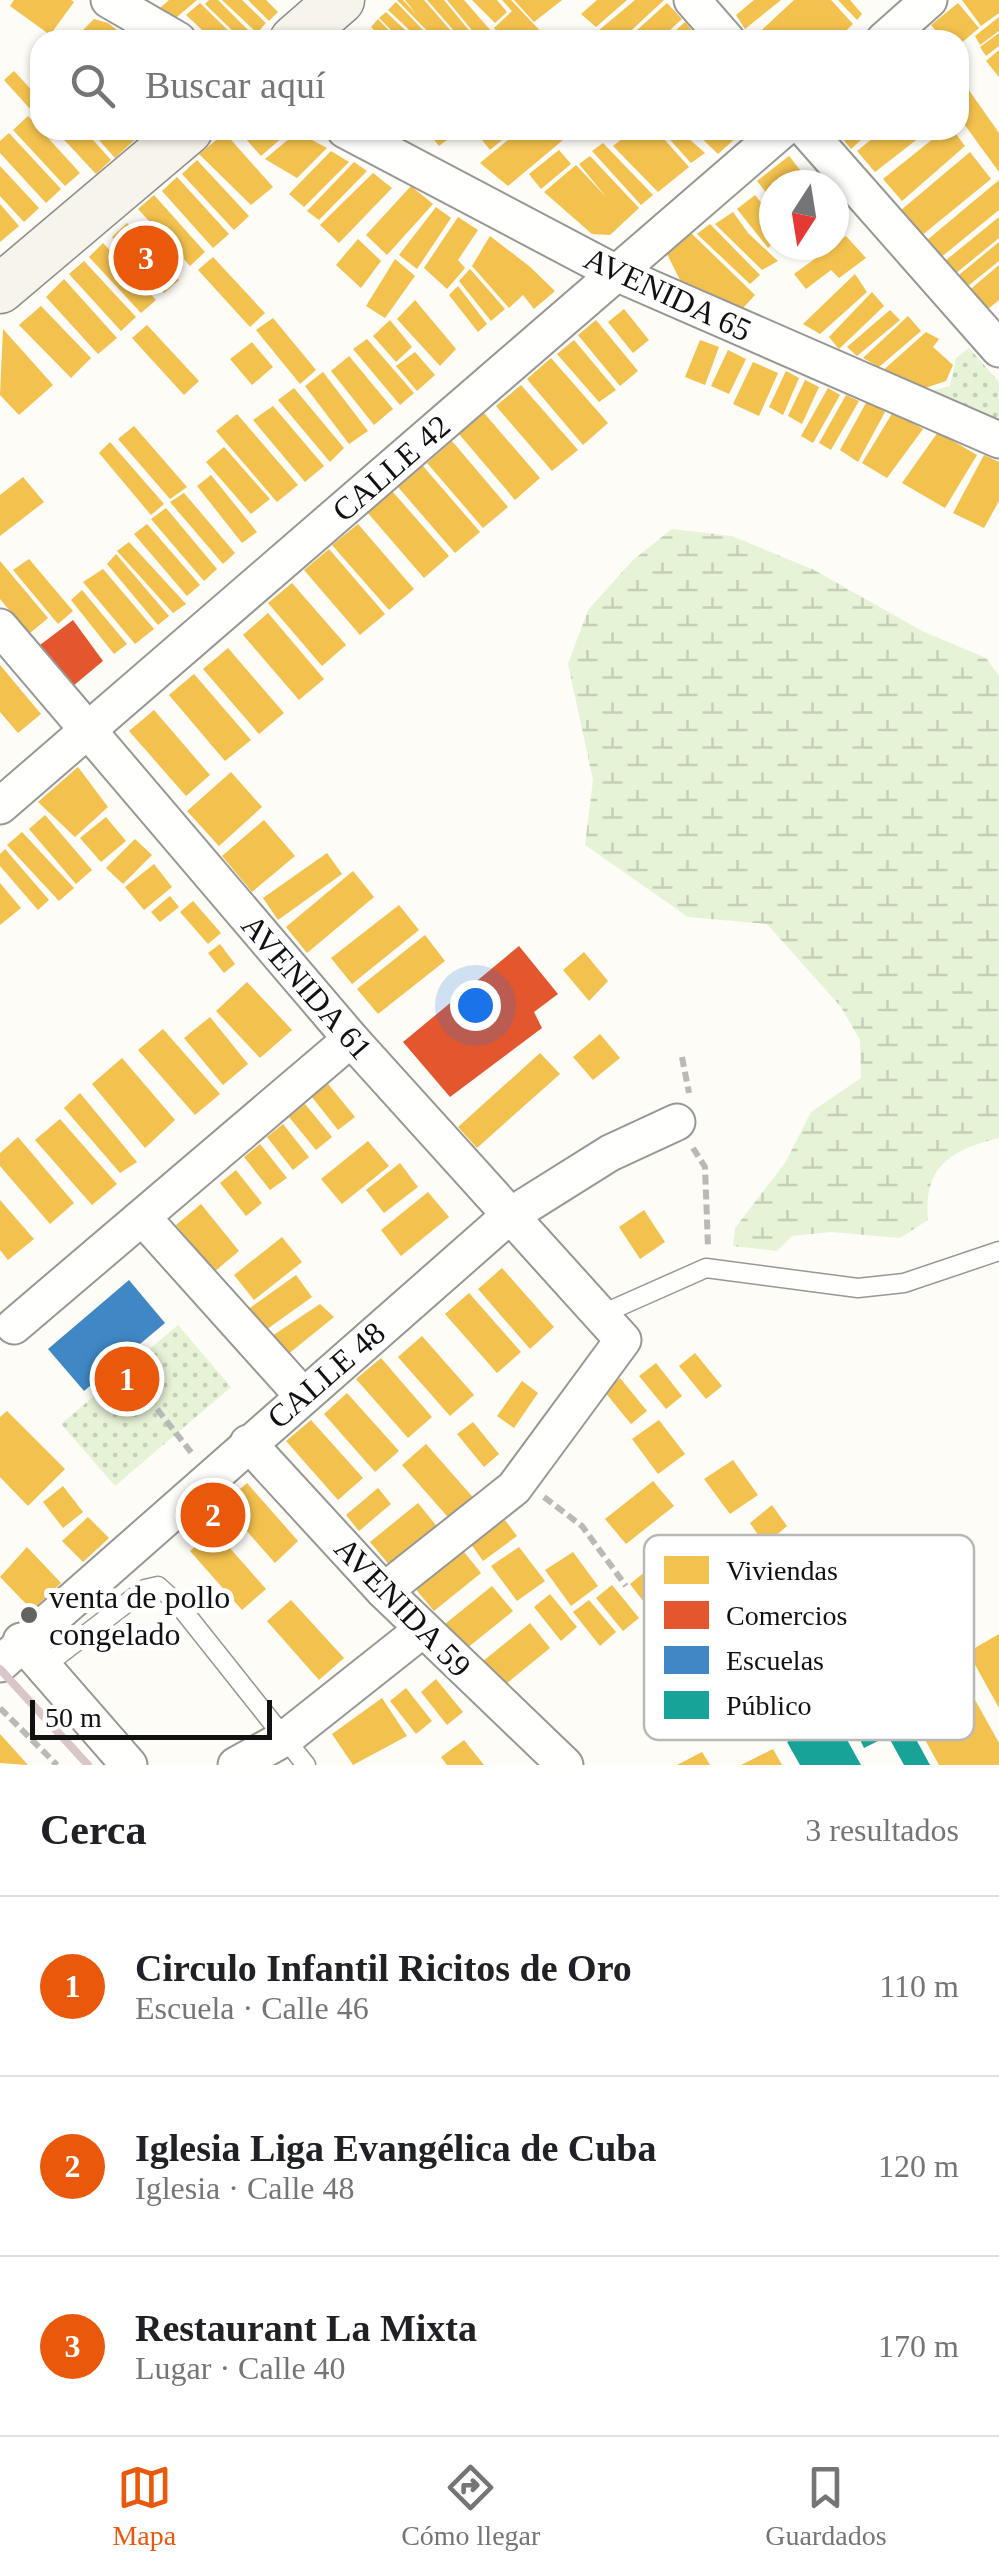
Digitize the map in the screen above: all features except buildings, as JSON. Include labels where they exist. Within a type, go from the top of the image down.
[{"type":"main road","points":[[306,30],[340,0]]},
{"type":"main road","points":[[0,289],[176,140]]},
{"type":"street","points":[[109,0],[161,30]]},
{"type":"street","points":[[692,0],[718,30]]},
{"type":"street","points":[[895,30],[929,0]]},
{"type":"street","name":"AVENIDA 65","points":[[364,140],[616,273],[999,440]]},
{"type":"street","name":"CALLE 42","points":[[0,806],[770,140]]},
{"type":"street","points":[[815,140],[997,341]]},
{"type":"street","name":"AVENIDA 61","points":[[0,628],[352,1039],[611,1328]]},
{"type":"street","points":[[14,1326],[352,1039]]},
{"type":"street","name":"CALLE 48","points":[[21,1658],[210,1476],[508,1217],[610,1153],[677,1122]]},
{"type":"street","points":[[143,1218],[303,1396]]},
{"type":"street","points":[[384,1591],[514,1488],[611,1328]]},
{"type":"street","name":"AVENIDA 59","points":[[248,1443],[422,1630],[565,1765]]},
{"type":"street","points":[[236,1765],[296,1751],[422,1630]]},
{"type":"street","points":[[21,1658],[130,1765]]},
{"type":"lane","points":[[611,1328],[706,1268],[858,1288],[904,1283],[999,1252]]},
{"type":"lane","points":[[21,1658],[145,1589],[158,1586],[296,1751]]},
{"type":"path","points":[[677,1122],[706,1168],[710,1220],[706,1268]]},
{"type":"path","points":[[120,1362],[210,1476]]},
{"type":"path","points":[[514,1488],[542,1496],[582,1526],[626,1586]]},
{"type":"path","points":[[0,1708],[56,1765]]},
{"type":"green space","points":[[969,348],[999,382],[999,421],[931,391],[950,386],[956,358]]},
{"type":"green space","points":[[672,529],[732,536],[814,570],[922,631],[986,658],[999,676],[999,1138],[967,1148],[944,1163],[930,1186],[928,1220],[900,1238],[831,1232],[792,1236],[777,1251],[733,1246],[735,1228],[785,1163],[811,1112],[861,1078],[860,1040],[841,1007],[767,924],[688,917],[585,845],[593,780],[568,664],[588,610],[633,560]]},
{"type":"green space","points":[[178,1325],[231,1387],[115,1486],[61,1424]]},
{"type":"railway","points":[[0,1669],[88,1765]]},
{"type":"place","name":"Restaurant La Mixta","points":[[146,258]]},
{"type":"place","name":"Circulo Infantil Ricitos de Oro","points":[[127,1379]]},
{"type":"place","name":"Iglesia Liga Evangélica de Cuba","points":[[213,1515]]},
{"type":"place","name":"venta de pollo congelado","points":[[29,1615]]}]
